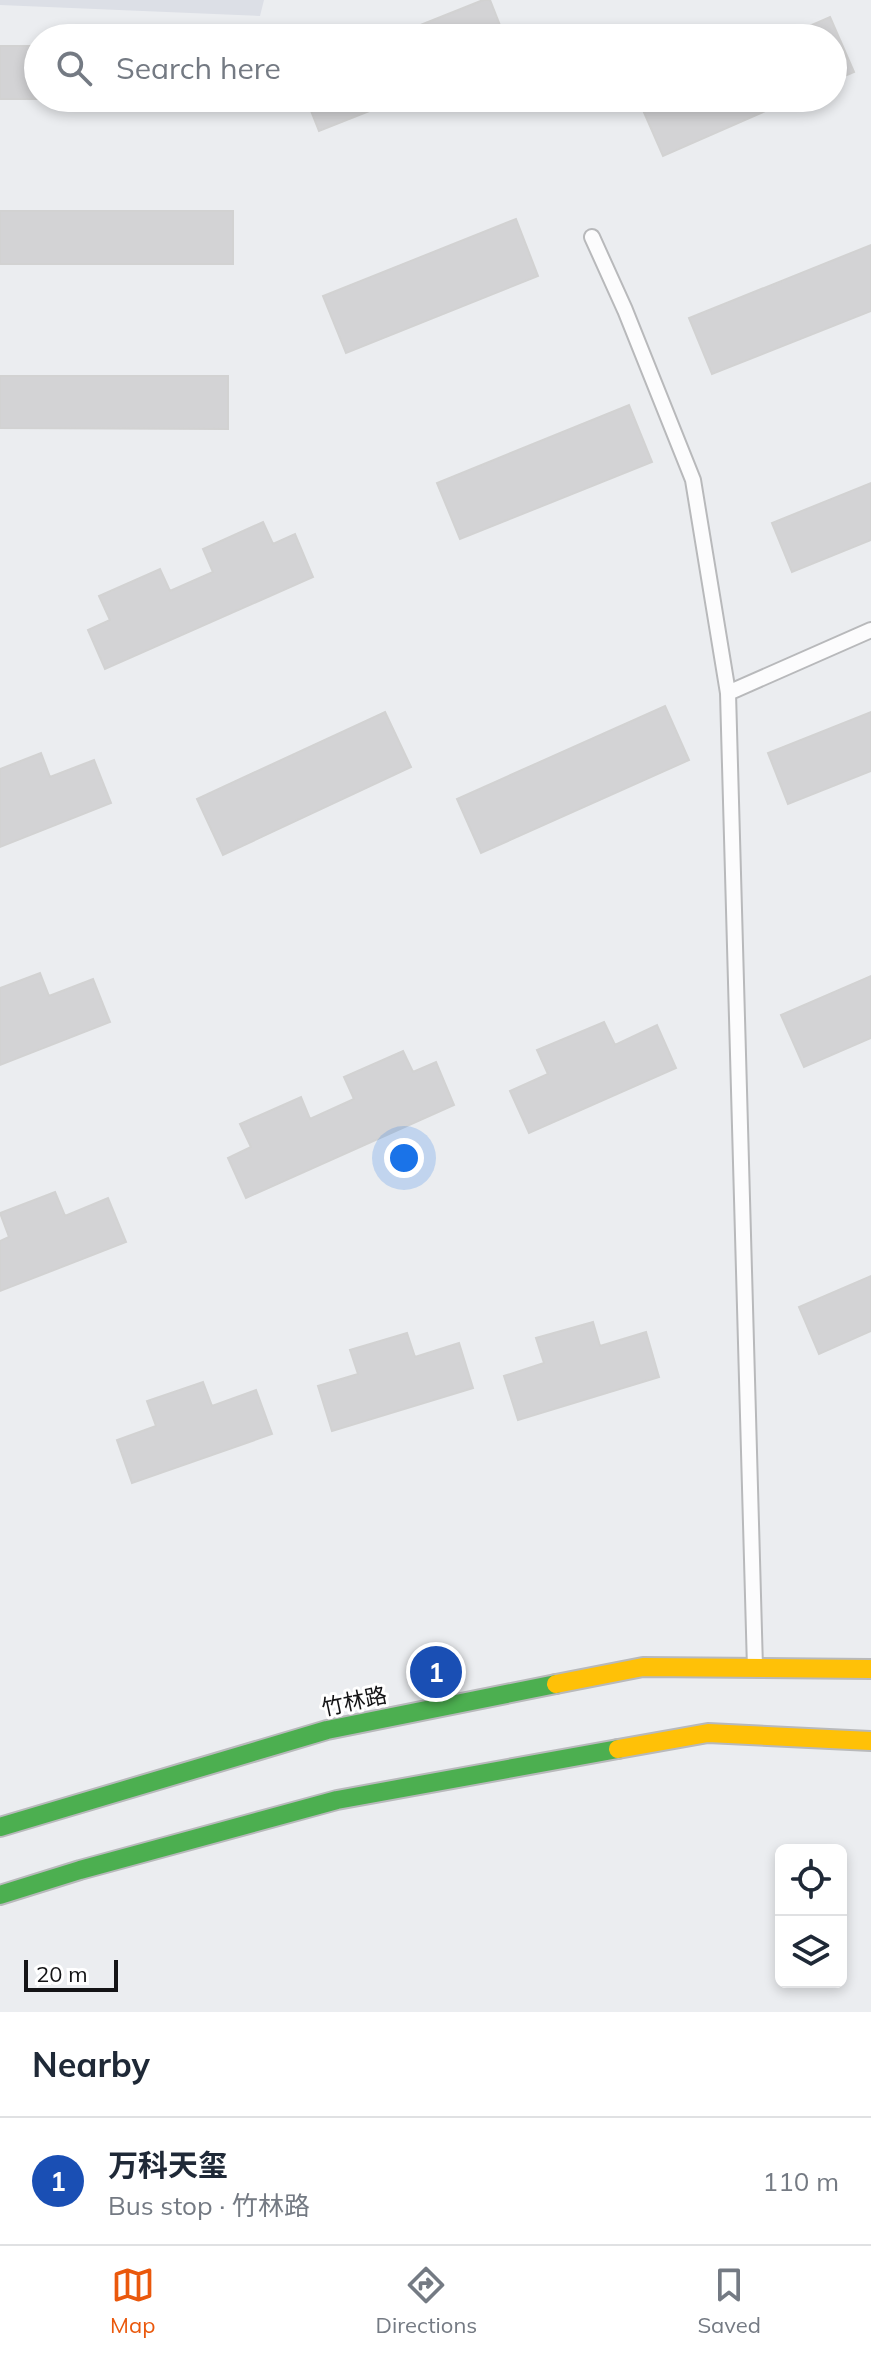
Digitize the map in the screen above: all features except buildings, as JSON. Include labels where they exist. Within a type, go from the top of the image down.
[{"type":"main road","name":"竹林路","points":[[0,1827],[327,1730],[643,1667],[871,1669]]},
{"type":"main road","points":[[0,1895],[337,1800],[708,1733],[871,1741]]},
{"type":"lane","points":[[592,237],[693,480],[728,693],[755,1668]]},
{"type":"lane","points":[[728,693],[871,630]]},
{"type":"shaded area","points":[[0,0],[264,0],[260,16],[0,5]]},
{"type":"traffic: fast","points":[[0,1827],[327,1730],[556,1684]]},
{"type":"traffic: fast","points":[[0,1895],[337,1800],[618,1749]]},
{"type":"traffic: slow","points":[[556,1684],[643,1667],[871,1669]]},
{"type":"traffic: slow","points":[[618,1749],[708,1733],[871,1741]]},
{"type":"place","name":"万科天玺","points":[[436,1672]]}]
